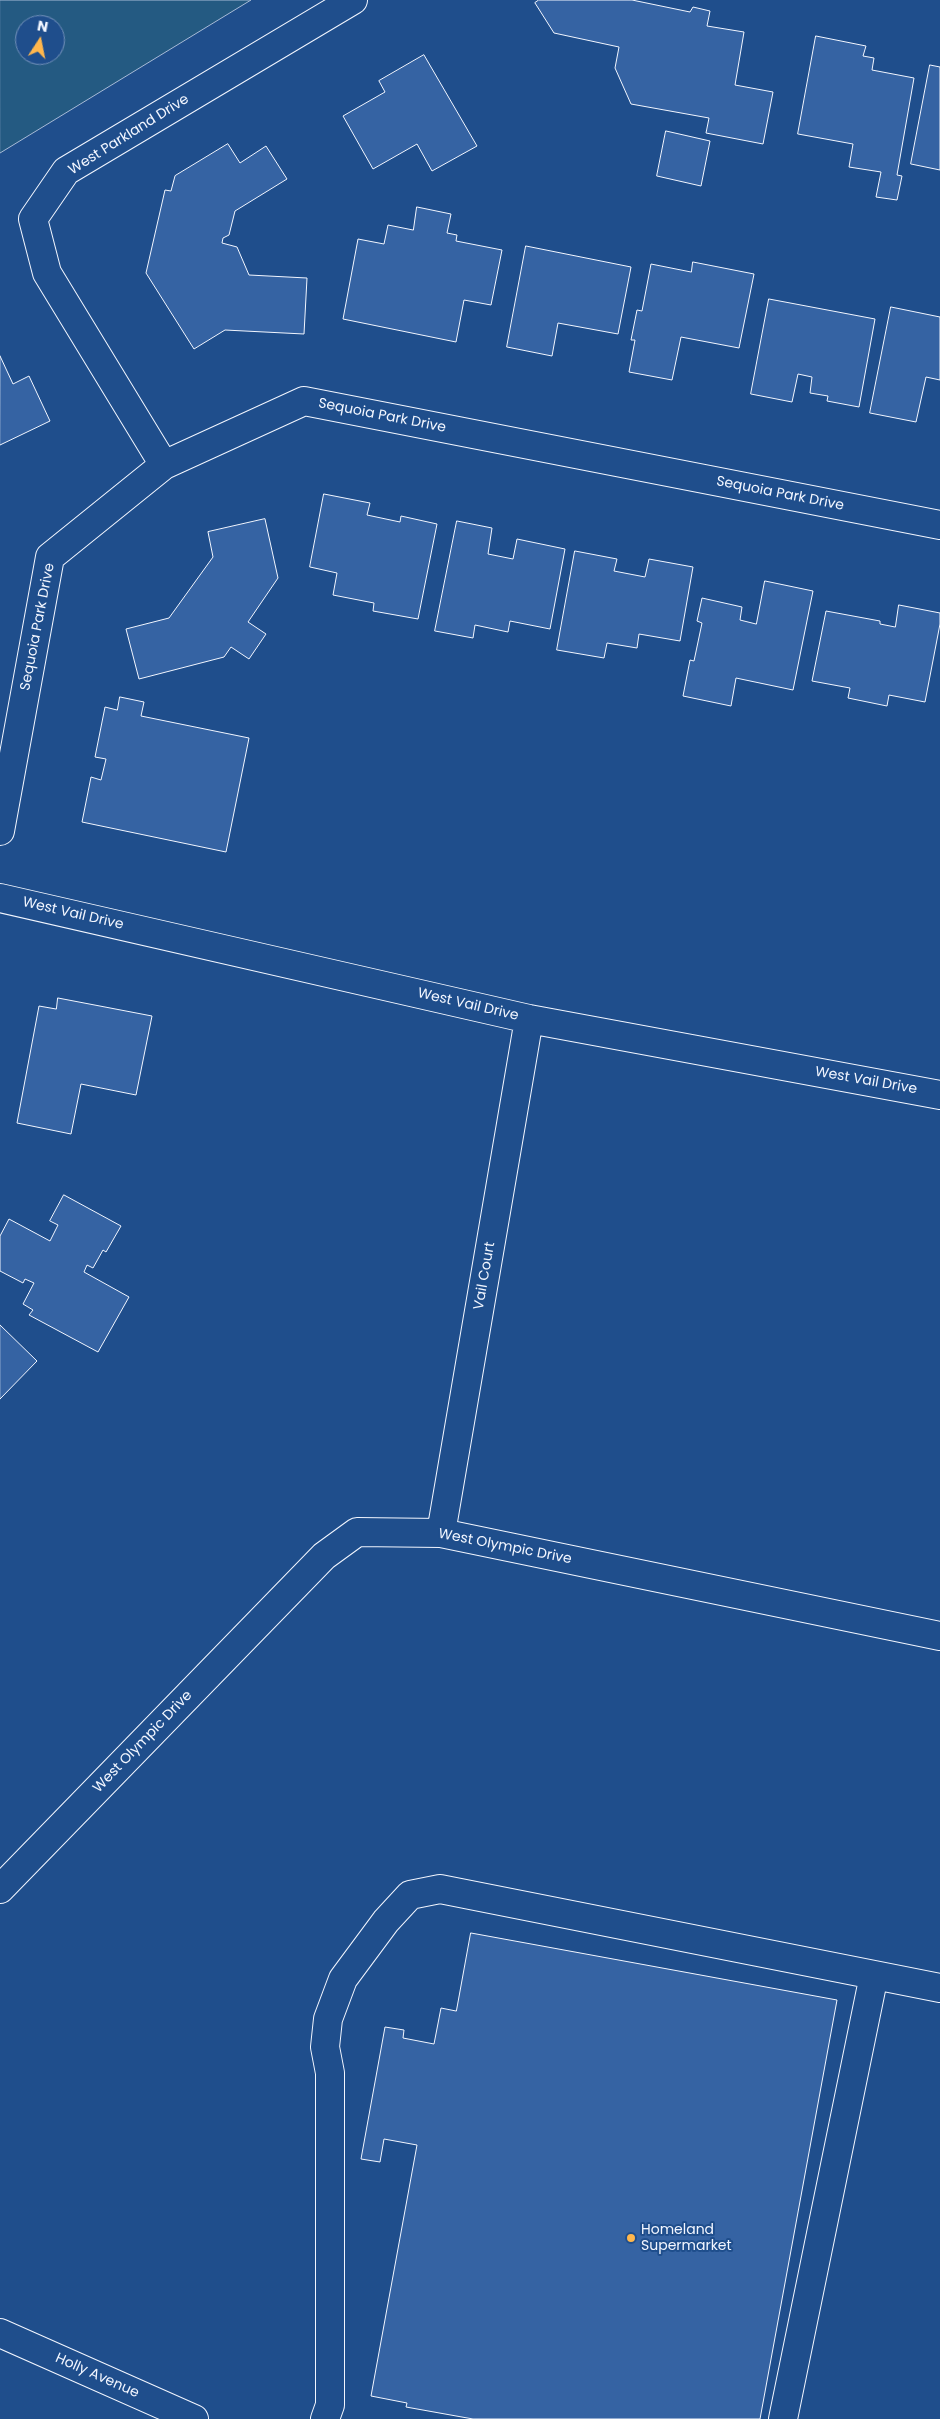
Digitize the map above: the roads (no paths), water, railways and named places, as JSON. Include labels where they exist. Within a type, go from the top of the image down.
[{"type":"street","name":"West Parkland Drive","points":[[164,465],[47,274],[33,219],[66,171],[352,0]]},
{"type":"street","name":"Sequoia Park Drive","points":[[0,831],[50,557],[164,465],[304,401],[940,526]]},
{"type":"street","name":"West Vail Drive","points":[[0,898],[529,1019],[940,1095]]},
{"type":"street","name":"Vail Court","points":[[441,1532],[529,1019]]},
{"type":"street","name":"West Olympic Drive","points":[[0,1889],[324,1556],[357,1532],[441,1532],[940,1636]]},
{"type":"street","points":[[325,2419],[330,2405],[330,2073],[324,2047],[328,2019],[343,1979],[386,1921],[410,1895],[440,1889],[940,1988]]},
{"type":"street","points":[[783,2419],[874,1975]]},
{"type":"street","name":"Holly Avenue","points":[[0,2333],[194,2419]]},
{"type":"place","name":"Homeland Supermarket","points":[[631,2238]]}]
